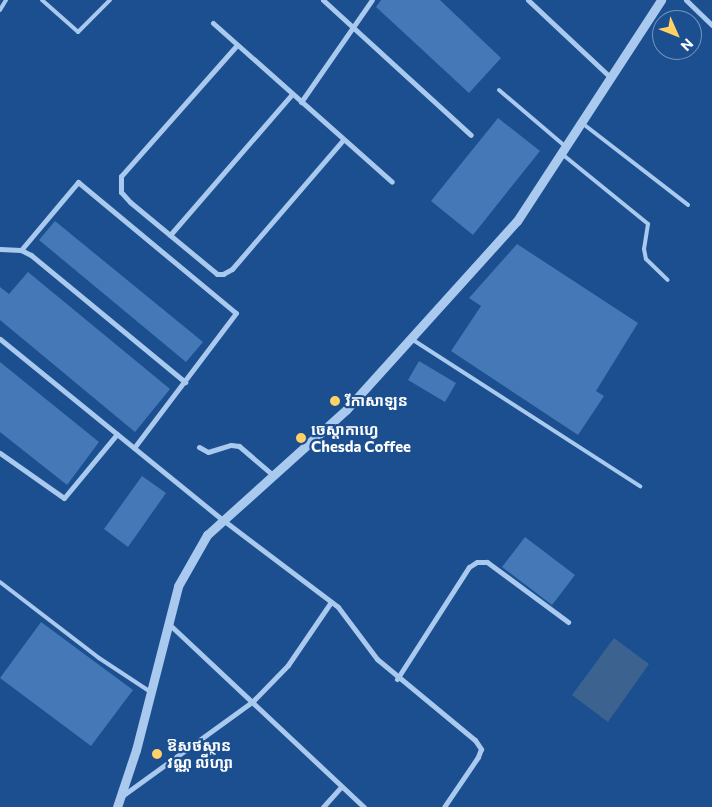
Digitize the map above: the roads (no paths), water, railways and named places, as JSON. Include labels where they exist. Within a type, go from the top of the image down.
[{"type":"street","points":[[323,0],[471,135]]},
{"type":"street","points":[[301,102],[372,0]]},
{"type":"street","points":[[528,0],[611,78]]},
{"type":"street","points":[[117,807],[122,796],[170,625],[178,586],[207,535],[346,410],[517,221],[661,0]]},
{"type":"street","points":[[686,0],[712,25]]},
{"type":"street","points":[[213,23],[392,182]]},
{"type":"street","points":[[237,45],[121,176],[121,192],[217,274],[232,269],[343,140]]},
{"type":"street","points":[[170,235],[292,94]]},
{"type":"street","points":[[21,250],[78,182],[236,313],[134,448]]},
{"type":"street","points":[[0,249],[21,250],[185,382]]},
{"type":"street","points":[[0,339],[223,520],[331,602],[364,639],[377,659],[397,679],[475,740],[481,749],[444,807]]},
{"type":"street","points":[[0,453],[64,498],[117,434]]},
{"type":"street","points":[[198,447],[208,452],[231,445],[238,446],[274,476]]},
{"type":"street","points":[[397,679],[469,567],[477,562],[487,562],[568,622]]},
{"type":"street","points":[[122,796],[252,701],[288,665],[331,602]]},
{"type":"street","points":[[170,625],[364,807]]},
{"type":"street","points":[[323,807],[341,787]]},
{"type":"lane","points":[[0,10],[6,0]]},
{"type":"lane","points":[[42,0],[78,32],[110,0]]},
{"type":"lane","points":[[499,90],[564,151],[648,224],[644,249],[646,259],[668,280]]},
{"type":"lane","points":[[582,123],[688,205]]},
{"type":"lane","points":[[410,338],[640,486]]},
{"type":"lane","points":[[0,582],[99,658],[150,692]]},
{"type":"water","points":[[614,638],[649,664],[608,722],[572,695]]},
{"type":"place","name":"រីកាសាឡន","points":[[335,401]]},
{"type":"place","name":"ចេស្ដាកាហ្វេ Chesda Coffee","points":[[301,438]]},
{"type":"place","name":"ឱសថស្ថាន វណ្ណ លីហ្សា","points":[[157,754]]}]
